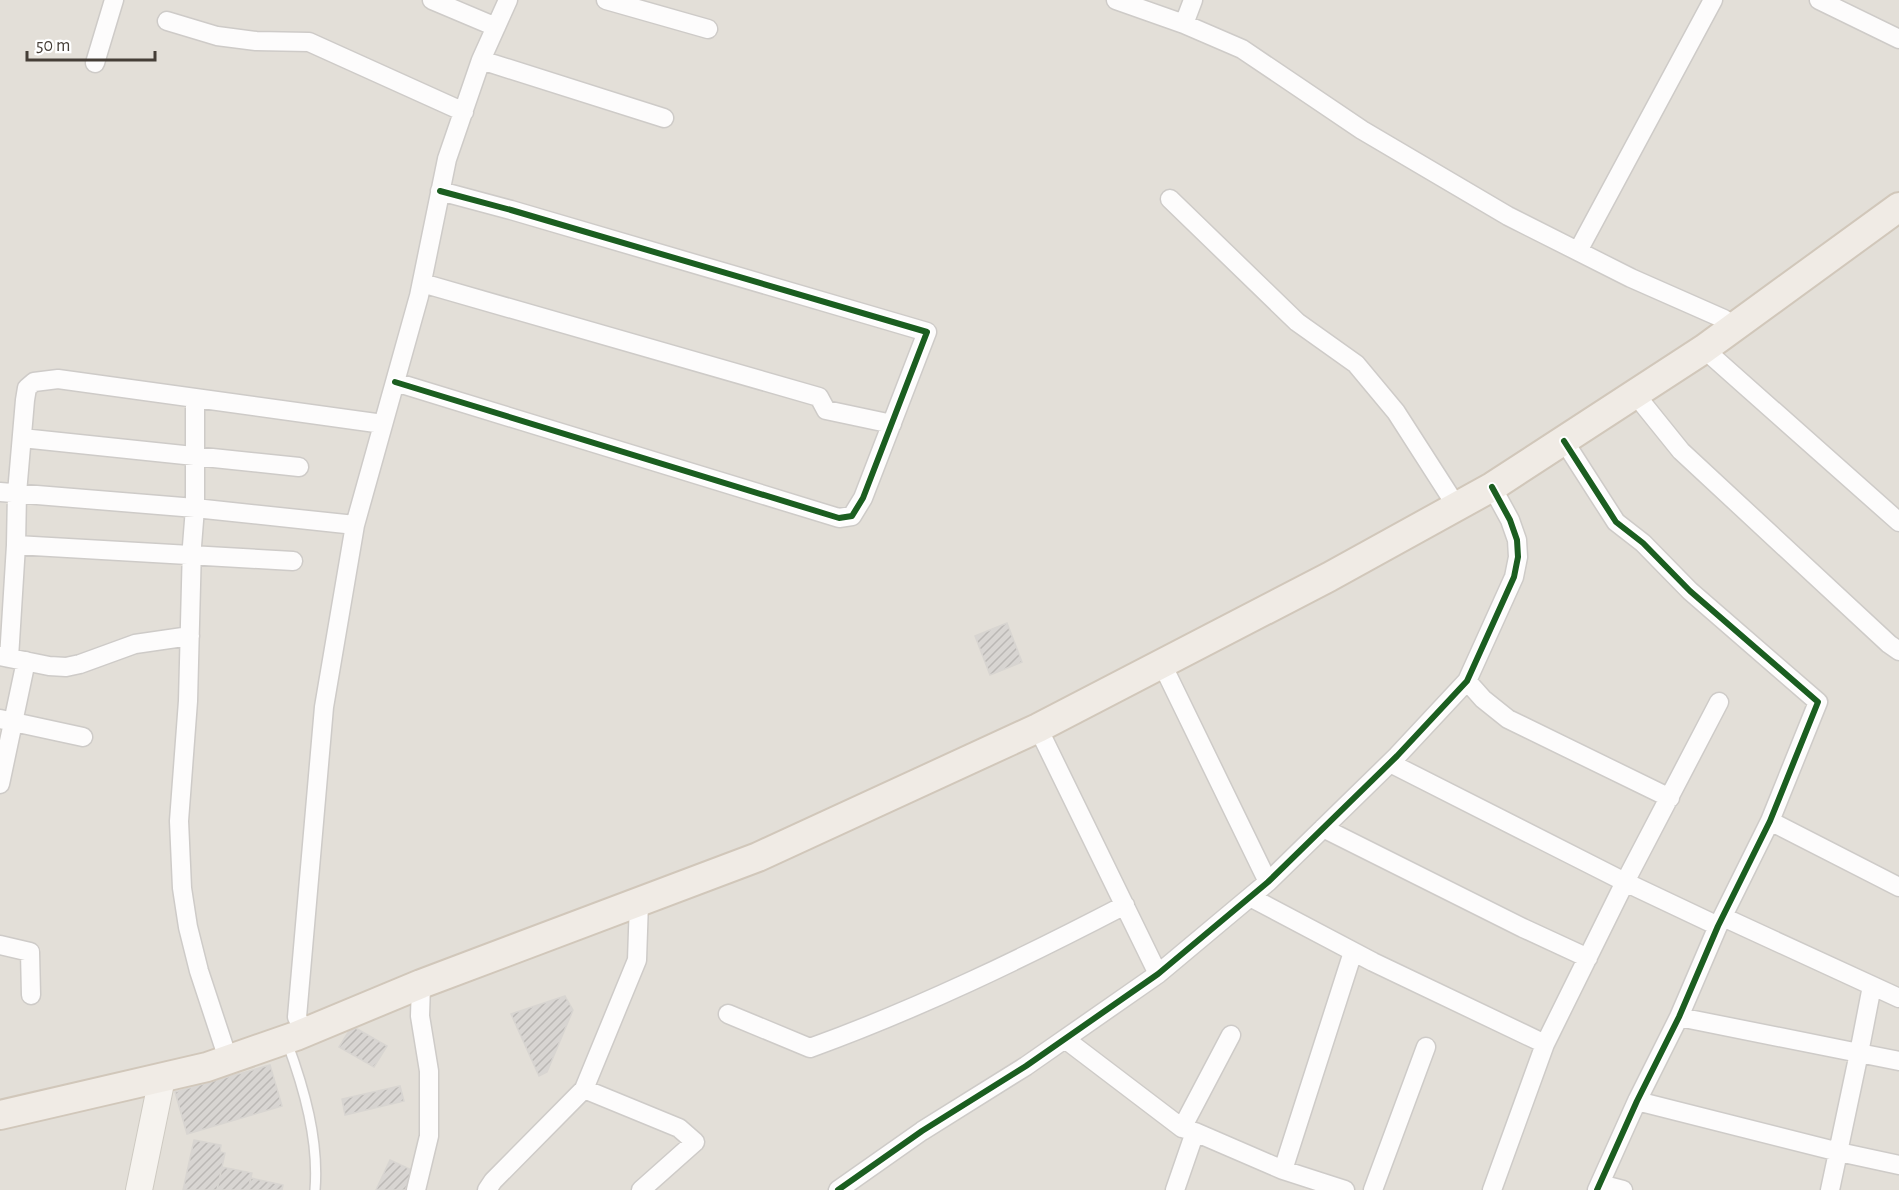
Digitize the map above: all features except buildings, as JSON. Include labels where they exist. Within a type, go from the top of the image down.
[{"type":"main road","points":[[0,1096],[226,1053],[296,1030],[758,857],[1038,728],[1162,664],[1454,502],[1519,454],[1724,319],[1899,190]]},
{"type":"main road","points":[[296,1030],[383,980],[643,883],[878,788],[1454,502],[1492,487],[1704,349],[1899,207]]},
{"type":"main road","points":[[0,1114],[207,1067],[226,1053]]},
{"type":"main road","points":[[139,1190],[162,1078]]},
{"type":"street","points":[[94,63],[114,0]]},
{"type":"street","points":[[432,0],[496,27]]},
{"type":"street","points":[[296,1030],[324,707],[355,525],[422,283],[447,159],[482,60],[508,0]]},
{"type":"street","points":[[606,0],[708,29]]},
{"type":"street","points":[[1116,0],[1184,24],[1242,50],[1422,168],[1508,216],[1631,278],[1724,319]]},
{"type":"street","points":[[1184,24],[1194,0]]},
{"type":"street","points":[[1578,251],[1713,0]]},
{"type":"street","points":[[1819,0],[1899,39]]},
{"type":"street","points":[[167,21],[217,36],[256,41],[309,42],[464,112]]},
{"type":"street","points":[[482,60],[664,118]]},
{"type":"street","points":[[395,382],[839,518],[852,516],[863,498],[927,332],[544,219],[440,191]]},
{"type":"street","points":[[1170,199],[1297,322],[1356,364],[1396,412],[1454,502]]},
{"type":"street","points":[[422,283],[819,397],[826,410],[892,424]]},
{"type":"street","points":[[1704,349],[1899,522]]},
{"type":"street","points":[[0,780],[12,658],[16,545],[8,493],[22,438],[27,388],[34,382],[58,379],[383,424]]},
{"type":"street","points":[[1635,394],[1681,451],[1899,651]]},
{"type":"street","points":[[195,398],[195,508],[188,701],[179,822],[182,888],[188,927],[199,971],[226,1053]]},
{"type":"street","points":[[22,438],[195,458],[299,467]]},
{"type":"street","points":[[1564,441],[1616,522],[1643,543],[1690,591],[1818,702],[1770,821],[1720,922],[1598,1187],[1623,1190]]},
{"type":"street","points":[[839,1190],[922,1131],[1065,1039],[1158,974],[1268,882],[1390,763],[1467,681],[1514,577],[1518,557],[1517,540],[1510,520],[1492,487]]},
{"type":"street","points":[[8,493],[195,508],[355,525]]},
{"type":"street","points":[[16,545],[293,561]]},
{"type":"street","points":[[12,658],[66,667],[135,644],[190,636]]},
{"type":"street","points":[[1162,664],[1268,882]]},
{"type":"street","points":[[1467,681],[1483,699],[1508,719],[1670,798]]},
{"type":"street","points":[[1492,1190],[1545,1044],[1625,882],[1719,702]]},
{"type":"street","points":[[7,720],[83,737]]},
{"type":"street","points":[[1038,728],[1158,974]]},
{"type":"street","points":[[1390,763],[1625,882],[1899,998]]},
{"type":"street","points":[[1770,821],[1899,887]]},
{"type":"street","points":[[1323,828],[1588,958]]},
{"type":"street","points":[[1250,897],[1353,952],[1545,1044]]},
{"type":"street","points":[[488,1190],[493,1181],[584,1089],[637,960],[639,902]]},
{"type":"street","points":[[728,1014],[810,1048],[846,1035],[1017,961],[1125,905]]},
{"type":"street","points":[[0,945],[30,952],[31,995]]},
{"type":"street","points":[[1283,1170],[1353,952]]},
{"type":"street","points":[[417,1190],[429,1136],[429,1071],[420,1016],[421,984]]},
{"type":"street","points":[[1830,1190],[1872,986]]},
{"type":"street","points":[[1678,1017],[1899,1061]]},
{"type":"street","points":[[1175,1190],[1189,1130],[1231,1035]]},
{"type":"street","points":[[1065,1039],[1189,1130],[1283,1170],[1345,1190]]},
{"type":"street","points":[[1373,1190],[1426,1047]]},
{"type":"street","points":[[584,1089],[679,1128],[695,1142],[641,1190]]},
{"type":"street","points":[[1637,1101],[1899,1165]]},
{"type":"lane","points":[[296,1030],[311,1126],[316,1176],[315,1190]]},
{"type":"shaded area","points":[[0,0],[1899,0],[1899,1190],[0,1190]]},
{"type":"cycle path","points":[[395,382],[839,518],[852,516],[863,498],[927,332],[440,191]]},
{"type":"cycle path","points":[[1564,441],[1616,522],[1643,543],[1690,591],[1818,702],[1770,821],[1718,926],[1679,1017],[1637,1101],[1597,1190]]},
{"type":"cycle path","points":[[838,1190],[922,1131],[1026,1066],[1158,974],[1268,882],[1397,756],[1467,681],[1514,577],[1518,557],[1517,540],[1510,520],[1492,487]]}]
